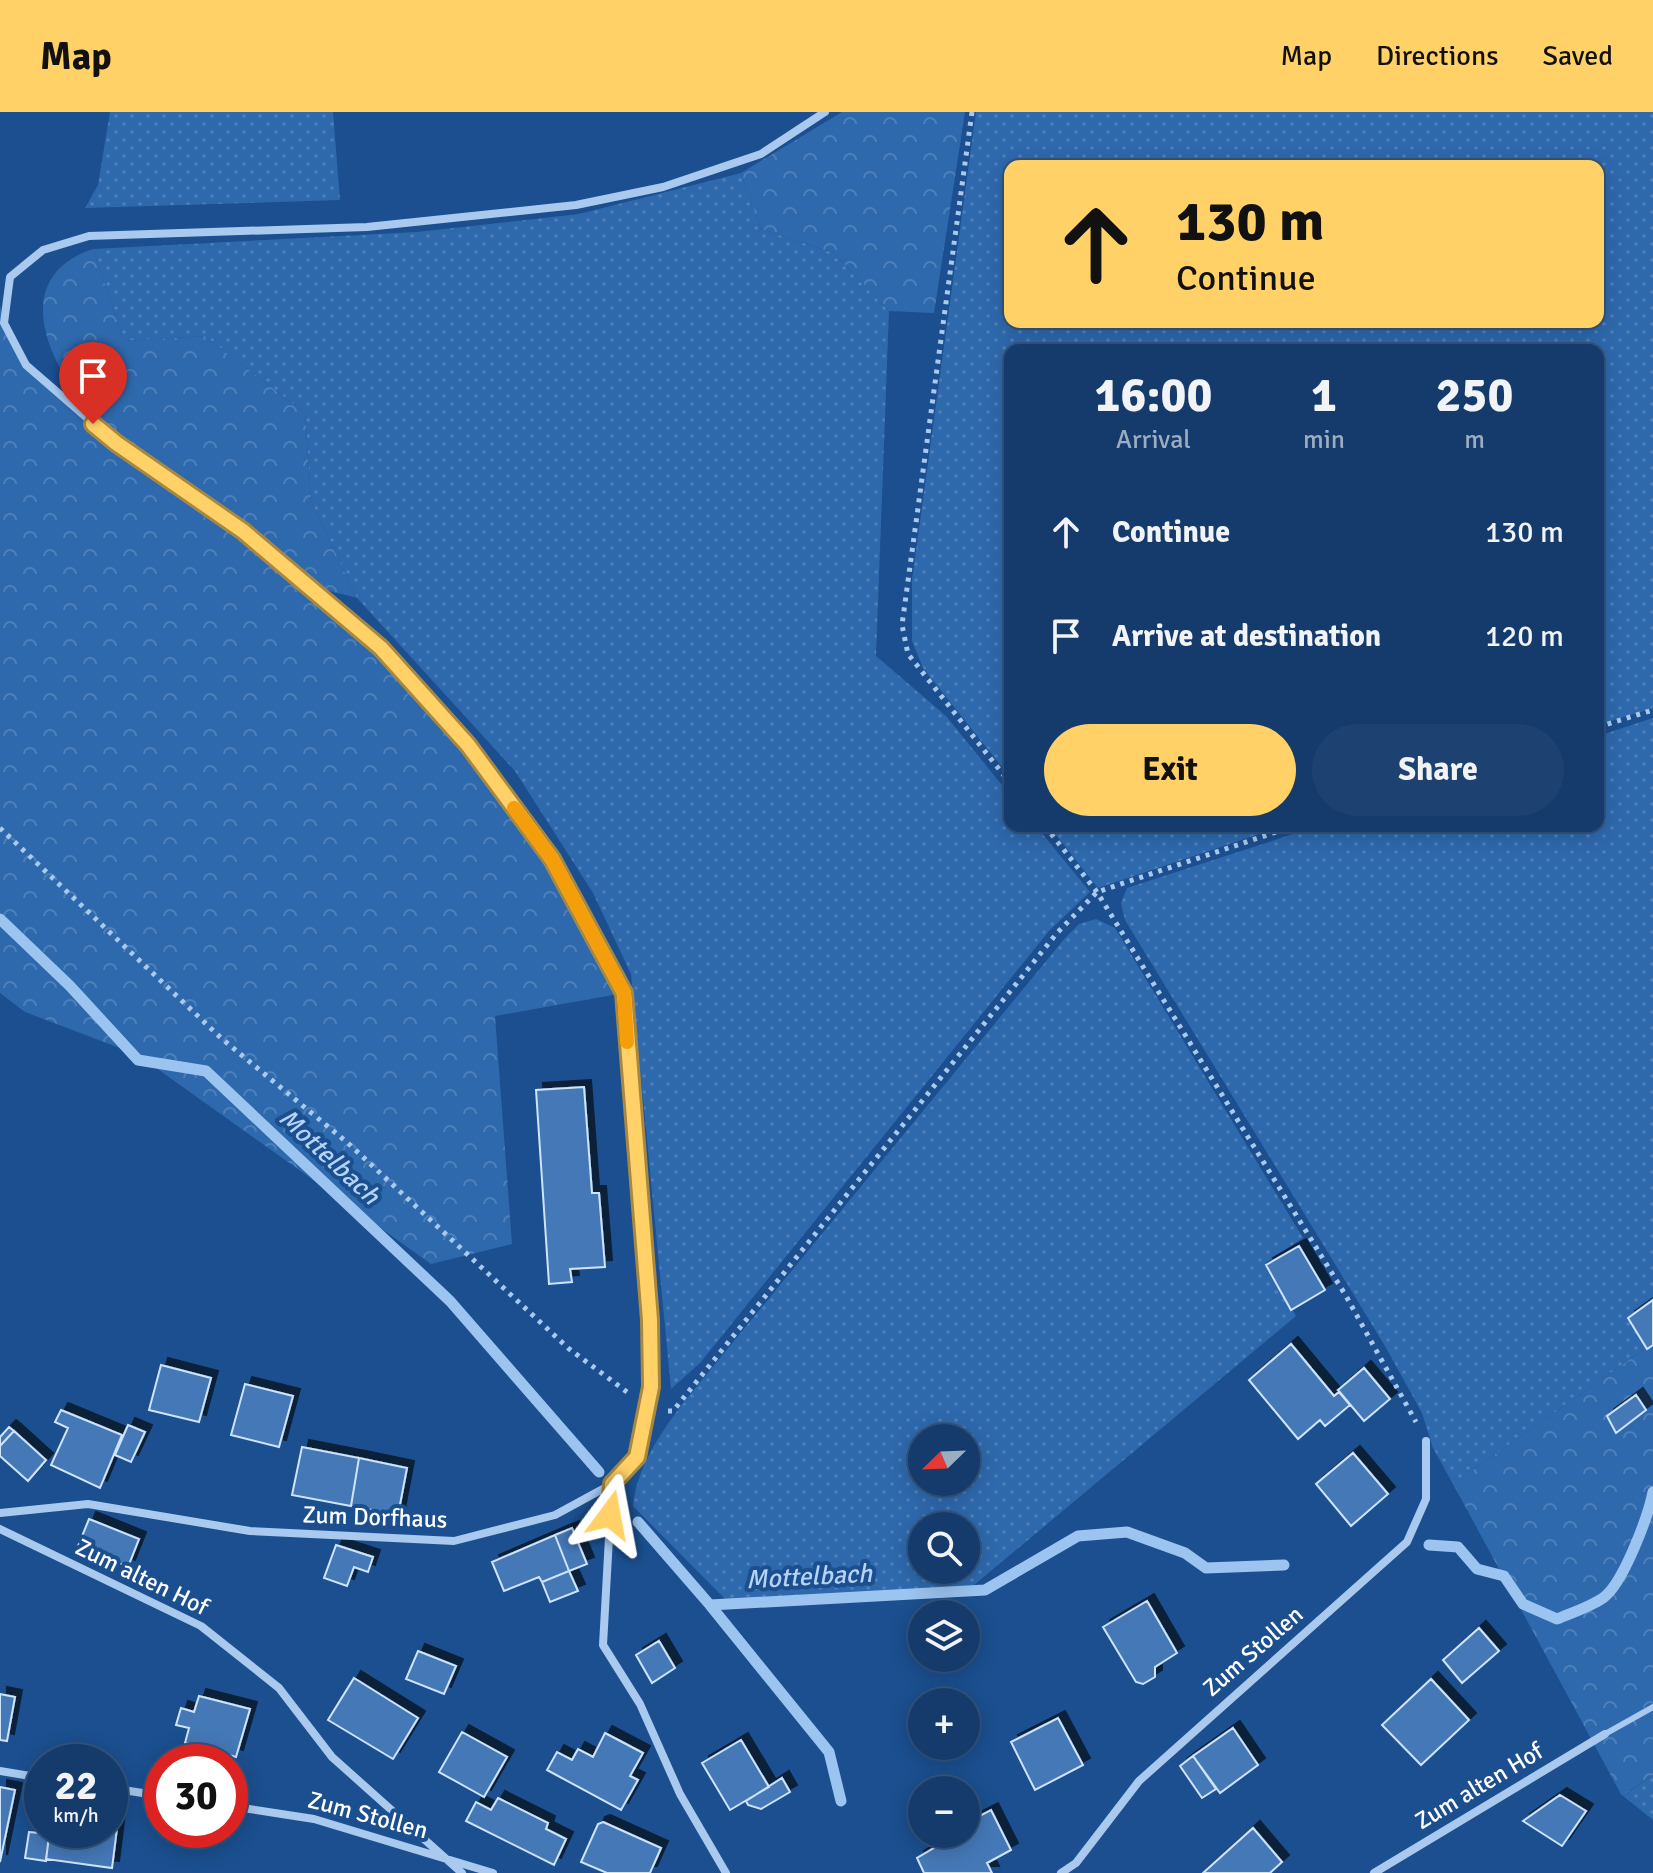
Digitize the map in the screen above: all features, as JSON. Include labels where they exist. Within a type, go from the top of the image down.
[{"type":"street","name":"Zum Dorfhaus","points":[[0,1513],[88,1504],[250,1531],[454,1541],[555,1515],[612,1484],[637,1457],[648,1407],[650,1320],[624,993],[552,859],[468,745],[381,648],[243,531],[116,443],[26,365],[4,323],[10,277],[43,250],[89,236],[367,227],[576,205],[634,193],[761,154],[825,112]]},
{"type":"street","name":"Zum Stollen","points":[[1061,1873],[1076,1863],[1139,1781],[1407,1542],[1426,1499],[1426,1441]]},
{"type":"street","points":[[612,1484],[603,1645],[640,1704],[680,1794],[726,1873]]},
{"type":"street","name":"Zum alten Hof","points":[[0,1529],[201,1626],[279,1688],[332,1757],[462,1873]]},
{"type":"street","name":"Zum alten Hof","points":[[1374,1873],[1605,1734]]},
{"type":"street","points":[[0,1771],[24,1775]]},
{"type":"street","name":"Zum Stollen","points":[[248,1809],[314,1819],[493,1873]]},
{"type":"lane","points":[[1605,1734],[1653,1707]]},
{"type":"path","points":[[972,112],[902,625],[908,654],[1004,775]]},
{"type":"path","points":[[1604,725],[1653,710]]},
{"type":"path","points":[[0,828],[221,1038],[349,1144],[568,1348],[648,1407],[673,1411],[1047,945],[1097,892],[1276,832]]},
{"type":"path","points":[[1050,832],[1097,892],[1346,1296],[1426,1441]]},
{"type":"green space","points":[[110,112],[333,112],[340,200],[85,208],[98,185]]},
{"type":"green space","points":[[842,112],[965,112],[934,313],[889,311],[834,253],[761,229],[741,173]]},
{"type":"green space","points":[[976,112],[1653,112],[1653,708],[1604,723],[1604,344],[1004,344],[1004,769],[923,668],[912,641],[912,580]]},
{"type":"green space","points":[[741,173],[761,229],[834,253],[889,311],[876,656],[946,716],[1004,788],[1004,832],[1041,832],[1090,892],[1049,931],[700,1363],[671,1389],[631,974],[593,893],[515,771],[357,598],[311,501],[305,413],[205,336],[124,341],[93,249],[417,232],[579,214]]},
{"type":"green space","points":[[93,249],[124,341],[205,336],[305,413],[311,501],[357,598],[316,585],[243,521],[129,449],[93,414],[73,389],[57,362],[46,334],[43,308],[49,284],[65,264]]},
{"type":"green space","points":[[0,305],[4,323],[26,365],[116,443],[243,531],[381,648],[468,745],[552,859],[624,993],[495,1016],[512,1244],[431,1264],[138,1055],[25,1012],[0,993]]},
{"type":"green space","points":[[1653,718],[1653,1343],[1453,1484],[1433,1448],[1422,1413],[1385,1346],[1125,920],[1121,903],[1127,888],[1300,832],[1604,832],[1604,734]]},
{"type":"green space","points":[[1054,832],[1265,832],[1098,888]]},
{"type":"green space","points":[[1096,919],[1115,928],[1303,1238],[1265,1263],[1296,1316],[980,1580],[980,1512],[908,1512],[908,1584],[975,1584],[967,1591],[729,1603],[633,1506],[640,1476],[653,1448],[688,1397],[1079,924]]},
{"type":"green space","points":[[1653,1343],[1653,1775],[1622,1796],[1453,1484]]},
{"type":"green space","points":[[1653,1775],[1653,1820],[1623,1796]]},
{"type":"building","points":[[584,1087],[592,1193],[599,1193],[605,1267],[570,1269],[572,1282],[549,1284],[536,1090]]},
{"type":"building","points":[[1299,1246],[1325,1290],[1291,1310],[1266,1265]]},
{"type":"building","points":[[1653,1300],[1653,1345],[1647,1349],[1628,1318]]},
{"type":"building","points":[[1291,1344],[1334,1396],[1339,1392],[1350,1405],[1325,1426],[1320,1420],[1298,1439],[1249,1380]]},
{"type":"building","points":[[161,1365],[211,1378],[199,1422],[149,1410]]},
{"type":"building","points":[[1364,1368],[1390,1399],[1364,1421],[1338,1390]]},
{"type":"building","points":[[245,1384],[293,1396],[279,1447],[231,1435]]},
{"type":"building","points":[[1636,1395],[1646,1410],[1616,1433],[1607,1416]]},
{"type":"building","points":[[61,1410],[122,1435],[100,1488],[51,1465],[68,1428],[55,1422]]},
{"type":"building","points":[[128,1425],[145,1432],[131,1462],[115,1455]]},
{"type":"building","points":[[9,1427],[14,1431],[0,1446],[0,1437]]},
{"type":"building","points":[[14,1431],[46,1460],[28,1481],[0,1456],[0,1446]]},
{"type":"building","points":[[302,1447],[359,1458],[351,1506],[292,1495]]},
{"type":"building","points":[[1353,1453],[1388,1494],[1351,1526],[1316,1484]]},
{"type":"building","points":[[359,1458],[407,1468],[398,1515],[351,1506]]},
{"type":"building","points":[[89,1519],[139,1539],[128,1567],[78,1546]]},
{"type":"building","points":[[572,1528],[587,1564],[569,1571],[555,1535]]},
{"type":"building","points":[[555,1535],[569,1571],[542,1582],[539,1577],[504,1591],[492,1562]]},
{"type":"building","points":[[336,1545],[373,1557],[368,1572],[354,1567],[347,1586],[324,1578]]},
{"type":"building","points":[[569,1571],[578,1591],[550,1602],[542,1582]]},
{"type":"building","points":[[1147,1601],[1177,1653],[1155,1667],[1155,1677],[1143,1684],[1136,1682],[1103,1627]]},
{"type":"building","points":[[1479,1628],[1499,1651],[1462,1683],[1443,1660]]},
{"type":"building","points":[[659,1641],[675,1668],[652,1683],[636,1655]]},
{"type":"building","points":[[418,1651],[456,1666],[444,1694],[406,1679]]},
{"type":"building","points":[[354,1678],[418,1718],[393,1759],[328,1720]]},
{"type":"building","points":[[1431,1679],[1469,1720],[1421,1765],[1382,1725]]},
{"type":"building","points":[[0,1694],[15,1697],[7,1741],[0,1740]]},
{"type":"building","points":[[199,1696],[250,1709],[240,1744],[185,1743],[189,1728],[176,1725],[181,1708],[194,1712]]},
{"type":"building","points":[[1058,1718],[1083,1765],[1035,1790],[1011,1742]]},
{"type":"building","points":[[1233,1728],[1258,1765],[1220,1793],[1193,1756]]},
{"type":"building","points":[[462,1732],[507,1757],[484,1797],[439,1772]]},
{"type":"building","points":[[605,1733],[643,1753],[630,1776],[638,1780],[621,1810],[547,1770],[557,1752],[572,1760],[578,1749],[593,1757]]},
{"type":"building","points":[[741,1740],[769,1787],[730,1810],[702,1763]]},
{"type":"building","points":[[1193,1756],[1216,1789],[1202,1798],[1180,1766]]},
{"type":"building","points":[[782,1778],[790,1792],[761,1809],[748,1805],[746,1801]]},
{"type":"building","points":[[0,1787],[15,1790],[0,1862]]},
{"type":"building","points":[[1560,1795],[1586,1811],[1562,1846],[1523,1821]]},
{"type":"building","points":[[498,1798],[548,1823],[546,1829],[566,1839],[554,1865],[466,1821],[476,1802],[491,1810]]},
{"type":"building","points":[[991,1810],[1011,1850],[987,1863],[992,1873],[924,1873],[917,1858],[934,1848],[980,1848],[980,1816]]},
{"type":"building","points":[[603,1822],[661,1848],[650,1873],[607,1873],[581,1862],[598,1824]]},
{"type":"building","points":[[1253,1828],[1282,1862],[1270,1873],[1203,1873]]},
{"type":"building","points":[[27,1848],[47,1848],[46,1861],[25,1858]]},
{"type":"building","points":[[48,1848],[114,1848],[112,1868],[46,1859]]},
{"type":"waterway","name":"Mottelbach","points":[[0,919],[70,986],[138,1060],[206,1071],[450,1301],[599,1472]]},
{"type":"waterway","points":[[1429,1545],[1458,1547],[1477,1569],[1504,1576],[1523,1604],[1557,1619],[1592,1604],[1611,1590],[1634,1549],[1653,1492]]},
{"type":"waterway","name":"Mottelbach","points":[[638,1522],[710,1605],[985,1590],[1078,1536],[1127,1532],[1185,1553],[1206,1568],[1284,1565]]},
{"type":"waterway","points":[[710,1605],[829,1752],[841,1801]]},
{"type":"slow traffic","points":[[514,808],[552,859],[624,993],[627,1042]]},
{"type":"route","points":[[93,424],[243,531],[381,648],[468,745],[552,859],[624,993],[650,1320],[651,1387],[637,1457],[612,1484],[610,1515]]}]
